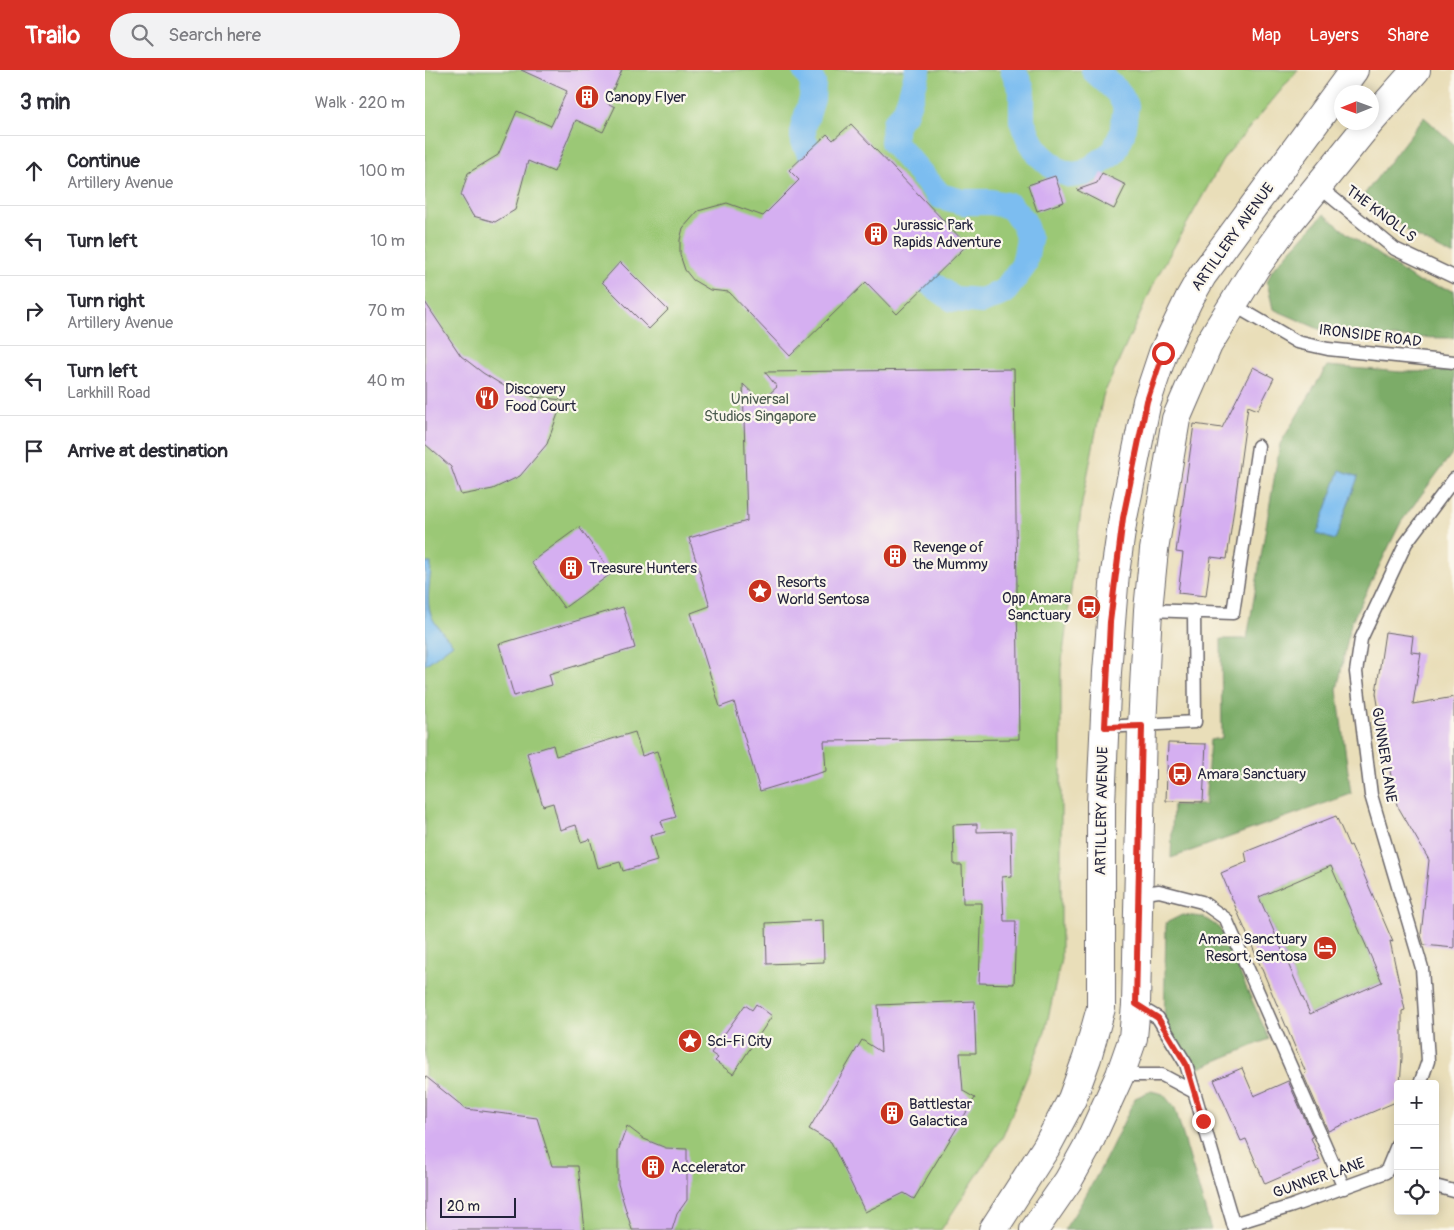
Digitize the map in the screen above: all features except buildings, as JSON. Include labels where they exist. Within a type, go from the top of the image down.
[{"type":"street","name":"ARTILLERY AVENUE","points":[[993,1230],[1047,1146],[1073,1099],[1101,1008],[1101,803],[1110,622],[1123,518],[1147,401],[1163,353],[1202,276],[1354,70]]},
{"type":"street","points":[[1379,113],[1416,70]]},
{"type":"street","points":[[1034,1230],[1087,1147],[1120,1075],[1133,1038],[1136,1004],[1142,726],[1148,610],[1154,550],[1176,419],[1208,345],[1256,267],[1318,186],[1364,130]]},
{"type":"lane","name":"THE KNOLLS","points":[[1318,186],[1395,248],[1454,277]]},
{"type":"lane","name":"IRONSIDE ROAD","points":[[1232,304],[1297,342],[1328,349],[1454,362]]},
{"type":"lane","points":[[1148,610],[1233,613],[1258,446]]},
{"type":"lane","name":"GUNNER LANE","points":[[1421,1080],[1428,1060],[1422,968],[1371,795],[1356,672],[1361,639],[1406,543],[1454,479]]},
{"type":"lane","points":[[1105,727],[1195,722],[1194,611]]},
{"type":"lane","points":[[1138,894],[1159,891],[1202,902],[1226,919],[1344,1188]]},
{"type":"lane","points":[[1136,1004],[1158,1018],[1186,1064],[1234,1227]]},
{"type":"lane","points":[[1120,1075],[1162,1074],[1194,1092]]},
{"type":"lane","name":"GUNNER LANE","points":[[1234,1227],[1344,1188],[1392,1174]]},
{"type":"lane","points":[[1439,1187],[1454,1191]]},
{"type":"green space","name":"Universal Studios Singapore","points":[[425,70],[1298,70],[1224,158],[1157,277],[1103,396],[1082,503],[1061,669],[1061,959],[1045,1032],[1003,1136],[941,1230],[425,1230]]},
{"type":"green space","points":[[1424,117],[1454,144],[1454,256],[1413,235],[1363,196]]},
{"type":"green space","points":[[1324,214],[1348,234],[1418,282],[1454,290],[1454,338],[1367,337],[1319,329],[1273,309],[1267,282],[1272,270]]},
{"type":"green space","points":[[1327,366],[1401,372],[1454,371],[1454,451],[1401,522],[1351,623],[1337,690],[1351,794],[1171,858],[1173,805],[1205,805],[1210,740],[1222,738],[1221,639],[1247,639],[1280,444]]},
{"type":"green space","points":[[1331,866],[1382,982],[1310,1014],[1259,897]]},
{"type":"green space","points":[[1182,915],[1203,917],[1220,928],[1269,1039],[1197,1069],[1164,1031],[1166,923]]},
{"type":"green space","points":[[1151,1091],[1163,1094],[1175,1108],[1211,1230],[1064,1230],[1111,1149],[1135,1098]]},
{"type":"water","points":[[1340,470],[1358,477],[1335,540],[1317,534]]},
{"type":"water","points":[[425,563],[431,563],[428,596],[431,615],[453,644],[425,665]]},
{"type":"waterway","points":[[805,70],[813,83],[812,99],[803,128],[803,139],[809,152]]},
{"type":"waterway","points":[[918,70],[905,112],[895,123],[893,142],[940,196],[963,202],[991,202],[1010,206],[1023,221],[1029,240],[1024,265],[1004,292],[982,301],[953,299],[929,282]]},
{"type":"waterway","points":[[1013,70],[1022,90],[1022,121],[1029,138],[1039,154],[1057,170],[1071,175],[1085,173],[1114,152],[1122,134],[1126,106],[1118,92],[1094,70]]},
{"type":"place","name":"Canopy Flyer","points":[[587,97]]},
{"type":"place","name":"Jurassic Park Rapids Adventure","points":[[876,234]]},
{"type":"place","name":"Discovery Food Court","points":[[487,398]]},
{"type":"place","name":"Revenge of the Mummy","points":[[895,556]]},
{"type":"place","name":"Treasure Hunters","points":[[571,568]]},
{"type":"place","name":"Resorts World Sentosa","points":[[760,591]]},
{"type":"place","name":"Opp Amara Sanctuary","points":[[1089,607]]},
{"type":"place","name":"Amara Sanctuary","points":[[1180,774]]},
{"type":"place","name":"Amara Sanctuary Resort, Sentosa","points":[[1325,948]]},
{"type":"place","name":"Sci-Fi City","points":[[690,1041]]},
{"type":"place","name":"Battlestar Galactica","points":[[892,1113]]},
{"type":"place","name":"Accelerator","points":[[653,1167]]},
{"type":"route","points":[[1163,353],[1147,401],[1123,518],[1110,622],[1105,727],[1142,726],[1136,1004],[1158,1018],[1186,1064],[1203,1121]]}]
